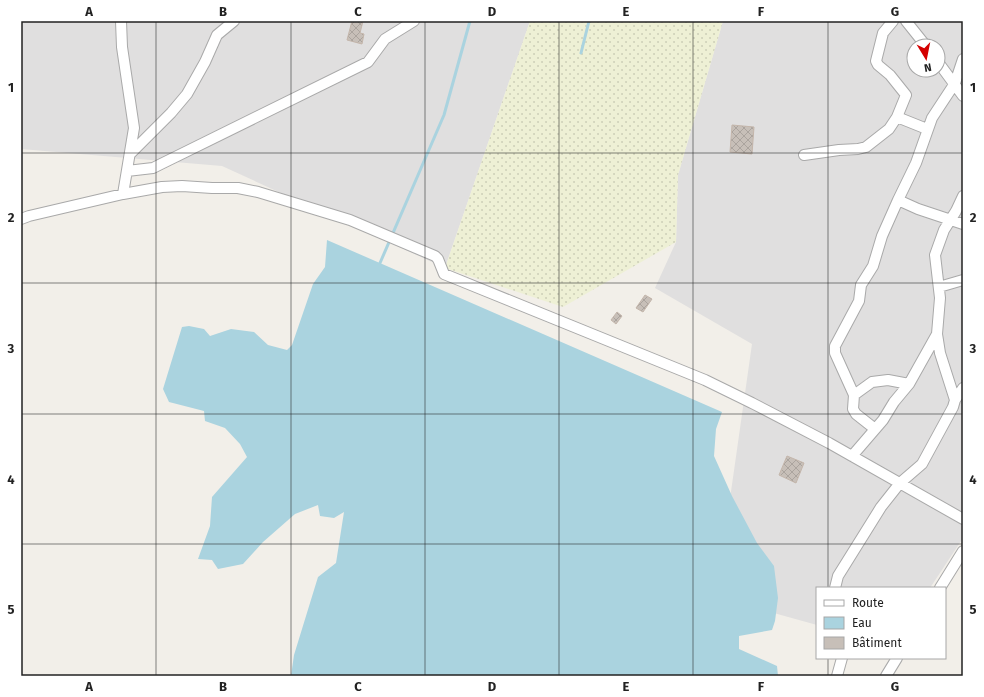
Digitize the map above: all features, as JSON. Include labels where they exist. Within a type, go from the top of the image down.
[{"type":"street","points":[[121,21],[122,47],[134,128],[123,194]]},
{"type":"street","points":[[131,153],[171,114],[187,94],[205,62],[217,35],[234,21]]},
{"type":"street","points":[[127,171],[153,168],[368,62],[385,40],[414,21]]},
{"type":"street","points":[[804,155],[866,147],[889,129],[906,97],[904,92],[890,75],[878,65],[876,61],[883,33],[893,21]]},
{"type":"street","points":[[906,21],[920,38]]},
{"type":"street","points":[[876,429],[856,414],[853,409],[854,395],[835,353],[835,346],[859,301],[861,285],[873,266],[882,236],[916,163],[927,129],[935,112],[955,83],[963,59]]},
{"type":"street","points":[[946,72],[963,96]]},
{"type":"street","points":[[897,116],[927,129]]},
{"type":"street","points":[[21,219],[123,194],[176,186],[238,188],[258,192],[350,220],[436,256],[444,274],[705,380],[752,403],[852,456],[963,520]]},
{"type":"street","points":[[835,587],[838,576],[877,513],[900,483],[922,464],[953,407],[954,400],[940,353],[937,334],[940,298],[935,255],[939,242],[963,196]]},
{"type":"street","points":[[898,200],[918,209],[963,224]]},
{"type":"street","points":[[939,287],[963,280]]},
{"type":"street","points":[[852,456],[876,429],[894,402],[909,384],[937,334]]},
{"type":"street","points":[[854,395],[872,382],[888,380],[909,384]]},
{"type":"street","points":[[954,400],[963,388]]},
{"type":"street","points":[[941,587],[963,551]]},
{"type":"street","points":[[837,676],[842,659]]},
{"type":"street","points":[[886,676],[896,659]]},
{"type":"shaded area","points":[[21,21],[530,21],[445,268],[222,166],[21,149]]},
{"type":"shaded area","points":[[723,21],[963,21],[963,538],[931,587],[816,587],[816,625],[716,597],[752,344],[655,288],[676,242],[678,175]]},
{"type":"green space","points":[[530,21],[723,21],[678,175],[676,242],[563,307],[445,268]]},
{"type":"water","points":[[327,240],[722,412],[716,429],[714,456],[732,496],[757,543],[774,566],[778,598],[775,621],[772,630],[739,636],[739,649],[777,666],[778,676],[291,676],[294,655],[318,577],[336,563],[344,512],[334,518],[320,516],[318,505],[295,514],[263,542],[243,564],[218,569],[212,560],[198,559],[210,526],[212,497],[247,457],[240,444],[225,428],[205,421],[204,411],[169,402],[163,389],[182,327],[189,326],[204,329],[210,336],[231,329],[254,332],[268,345],[287,350],[292,345],[313,284],[325,267]]},
{"type":"building","points":[[352,21],[363,21],[360,33],[364,34],[362,44],[347,40]]},
{"type":"building","points":[[732,125],[754,127],[752,154],[730,152]]},
{"type":"building","points":[[645,295],[652,299],[643,312],[636,308]]},
{"type":"building","points":[[617,312],[622,316],[616,324],[611,320]]},
{"type":"building","points":[[787,456],[804,463],[796,483],[779,475]]},
{"type":"waterway","points":[[380,263],[444,115],[470,21]]},
{"type":"waterway","points":[[581,53],[589,21]]}]
